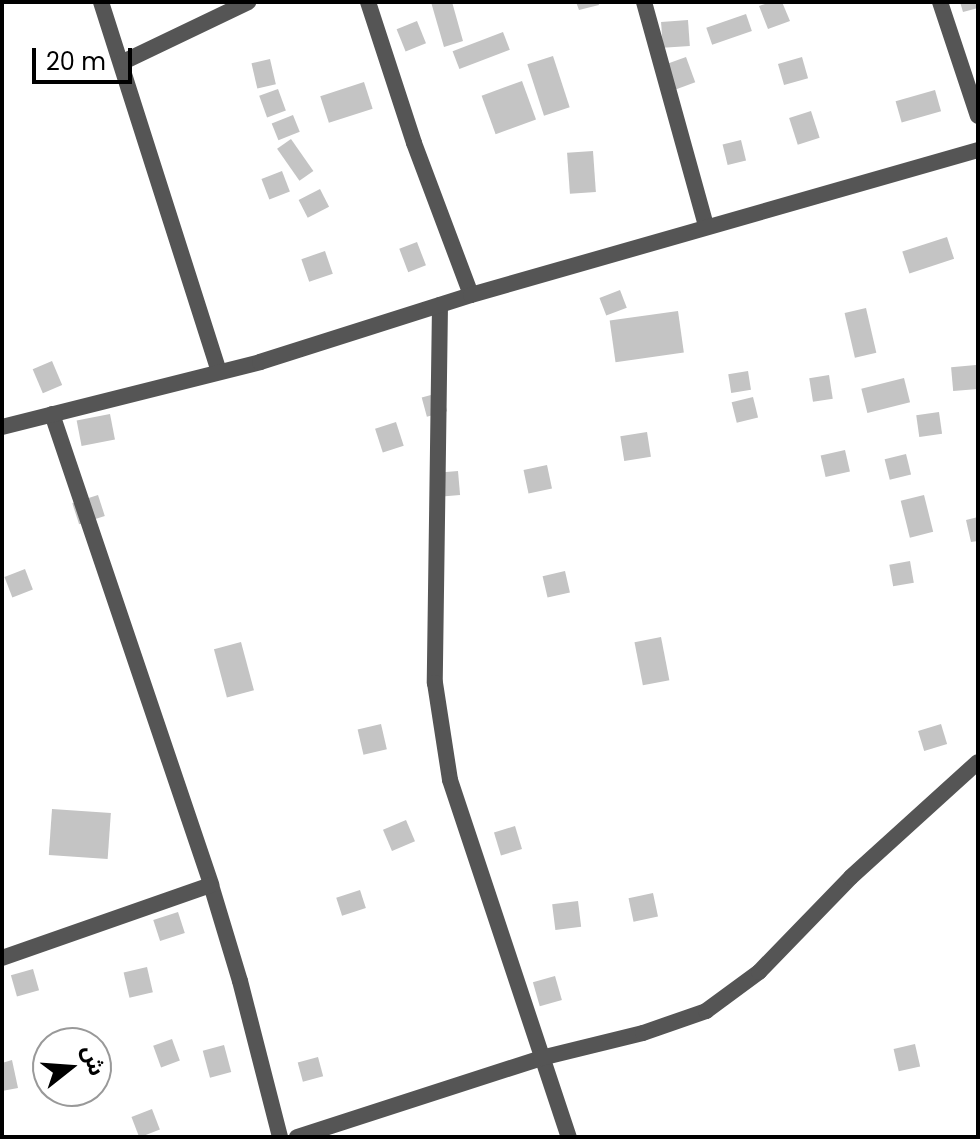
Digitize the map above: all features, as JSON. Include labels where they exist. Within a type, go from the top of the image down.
[{"type":"street","points":[[101,2],[123,62],[219,372]]},
{"type":"street","points":[[123,62],[248,2]]},
{"type":"street","points":[[368,2],[414,143],[471,295]]},
{"type":"street","points":[[644,2],[706,226]]},
{"type":"street","points":[[940,2],[978,116]]},
{"type":"street","points":[[2,427],[219,372],[706,226],[978,150]]},
{"type":"street","points":[[440,305],[435,683],[450,780],[569,1137]]},
{"type":"street","points":[[52,414],[211,885],[240,981],[280,1137]]},
{"type":"street","points":[[297,1137],[541,1058],[643,1033],[706,1011],[759,972],[851,877],[978,762]]},
{"type":"street","points":[[2,958],[211,885]]},
{"type":"building","points":[[431,2],[452,2],[463,41],[444,47]]},
{"type":"building","points":[[576,2],[598,2],[599,5],[579,10]]},
{"type":"building","points":[[782,2],[790,21],[768,29],[759,6]]},
{"type":"building","points":[[960,2],[978,2],[978,8],[963,12]]},
{"type":"building","points":[[746,14],[752,31],[712,45],[706,28]]},
{"type":"building","points":[[688,20],[690,46],[663,48],[661,22]]},
{"type":"building","points":[[417,21],[426,43],[406,51],[397,29]]},
{"type":"building","points":[[503,32],[510,50],[459,69],[453,51]]},
{"type":"building","points":[[553,56],[570,107],[544,116],[527,64]]},
{"type":"building","points":[[686,57],[695,82],[669,92],[660,67]]},
{"type":"building","points":[[802,57],[808,78],[784,85],[778,64]]},
{"type":"building","points":[[270,59],[276,84],[257,89],[251,63]]},
{"type":"building","points":[[522,81],[536,120],[496,134],[482,96]]},
{"type":"building","points":[[364,82],[373,109],[329,123],[320,96]]},
{"type":"building","points":[[278,89],[286,111],[267,117],[259,96]]},
{"type":"building","points":[[935,90],[941,111],[902,122],[896,101]]},
{"type":"building","points":[[811,111],[820,138],[798,145],[789,118]]},
{"type":"building","points":[[293,115],[300,132],[278,140],[272,124]]},
{"type":"building","points":[[291,139],[313,171],[299,181],[277,149]]},
{"type":"building","points":[[741,140],[746,160],[728,165],[723,145]]},
{"type":"building","points":[[593,151],[596,192],[570,194],[567,153]]},
{"type":"building","points":[[282,171],[290,192],[269,199],[261,179]]},
{"type":"building","points":[[320,189],[329,207],[308,218],[299,200]]},
{"type":"building","points":[[947,237],[954,259],[909,273],[902,252]]},
{"type":"building","points":[[417,242],[426,265],[408,272],[399,249]]},
{"type":"building","points":[[325,251],[333,274],[309,282],[301,259]]},
{"type":"building","points":[[620,290],[627,308],[606,316],[599,298]]},
{"type":"building","points":[[866,308],[876,353],[855,358],[845,313]]},
{"type":"building","points":[[678,311],[684,353],[616,362],[610,321]]},
{"type":"building","points":[[52,361],[62,385],[43,393],[33,369]]},
{"type":"building","points":[[976,365],[978,389],[953,391],[951,367]]},
{"type":"building","points":[[748,371],[751,390],[731,393],[728,374]]},
{"type":"building","points":[[829,375],[833,399],[813,402],[809,378]]},
{"type":"building","points":[[904,378],[910,402],[867,413],[861,389]]},
{"type":"building","points":[[442,392],[447,411],[427,417],[422,397]]},
{"type":"building","points":[[753,397],[758,417],[737,423],[732,402]]},
{"type":"building","points":[[939,412],[942,434],[919,437],[916,415]]},
{"type":"building","points":[[110,414],[115,440],[82,446],[77,420]]},
{"type":"building","points":[[396,422],[404,446],[383,453],[375,429]]},
{"type":"building","points":[[647,432],[651,457],[624,461],[620,436]]},
{"type":"building","points":[[845,450],[850,471],[826,477],[821,456]]},
{"type":"building","points":[[906,454],[911,474],[890,480],[885,459]]},
{"type":"building","points":[[547,465],[552,488],[529,493],[524,470]]},
{"type":"building","points":[[458,471],[460,495],[433,497],[431,473]]},
{"type":"building","points":[[98,495],[105,516],[79,524],[72,503]]},
{"type":"building","points":[[924,495],[933,532],[910,538],[901,501]]},
{"type":"building","points":[[978,517],[978,541],[971,542],[966,520]]},
{"type":"building","points":[[910,561],[914,583],[893,586],[889,565]]},
{"type":"building","points":[[25,569],[33,590],[12,597],[4,577]]},
{"type":"building","points":[[565,571],[570,592],[548,598],[543,576]]},
{"type":"building","points":[[661,637],[669,680],[643,685],[634,642]]},
{"type":"building","points":[[241,642],[254,690],[227,698],[214,649]]},
{"type":"building","points":[[381,724],[387,749],[363,755],[358,729]]},
{"type":"building","points":[[941,724],[947,744],[924,751],[918,731]]},
{"type":"building","points":[[52,809],[111,813],[108,859],[49,855]]},
{"type":"building","points":[[406,820],[415,841],[392,851],[383,830]]},
{"type":"building","points":[[515,826],[522,849],[501,855],[494,832]]},
{"type":"building","points":[[360,890],[366,908],[342,916],[336,898]]},
{"type":"building","points":[[653,893],[658,916],[634,922],[629,898]]},
{"type":"building","points":[[578,901],[581,927],[555,930],[552,904]]},
{"type":"building","points":[[178,912],[185,933],[160,941],[153,920]]},
{"type":"building","points":[[147,967],[153,992],[129,998],[124,972]]},
{"type":"building","points":[[33,969],[39,990],[17,996],[11,975]]},
{"type":"building","points":[[555,976],[562,1000],[540,1006],[533,982]]},
{"type":"building","points":[[172,1039],[180,1061],[161,1067],[153,1046]]},
{"type":"building","points":[[915,1044],[920,1066],[899,1071],[894,1049]]},
{"type":"building","points":[[224,1045],[231,1072],[210,1078],[203,1051]]},
{"type":"building","points":[[318,1057],[323,1076],[303,1082],[298,1062]]},
{"type":"building","points":[[12,1060],[18,1088],[2,1091],[2,1063]]},
{"type":"building","points":[[152,1109],[160,1130],[139,1137],[131,1117]]}]
